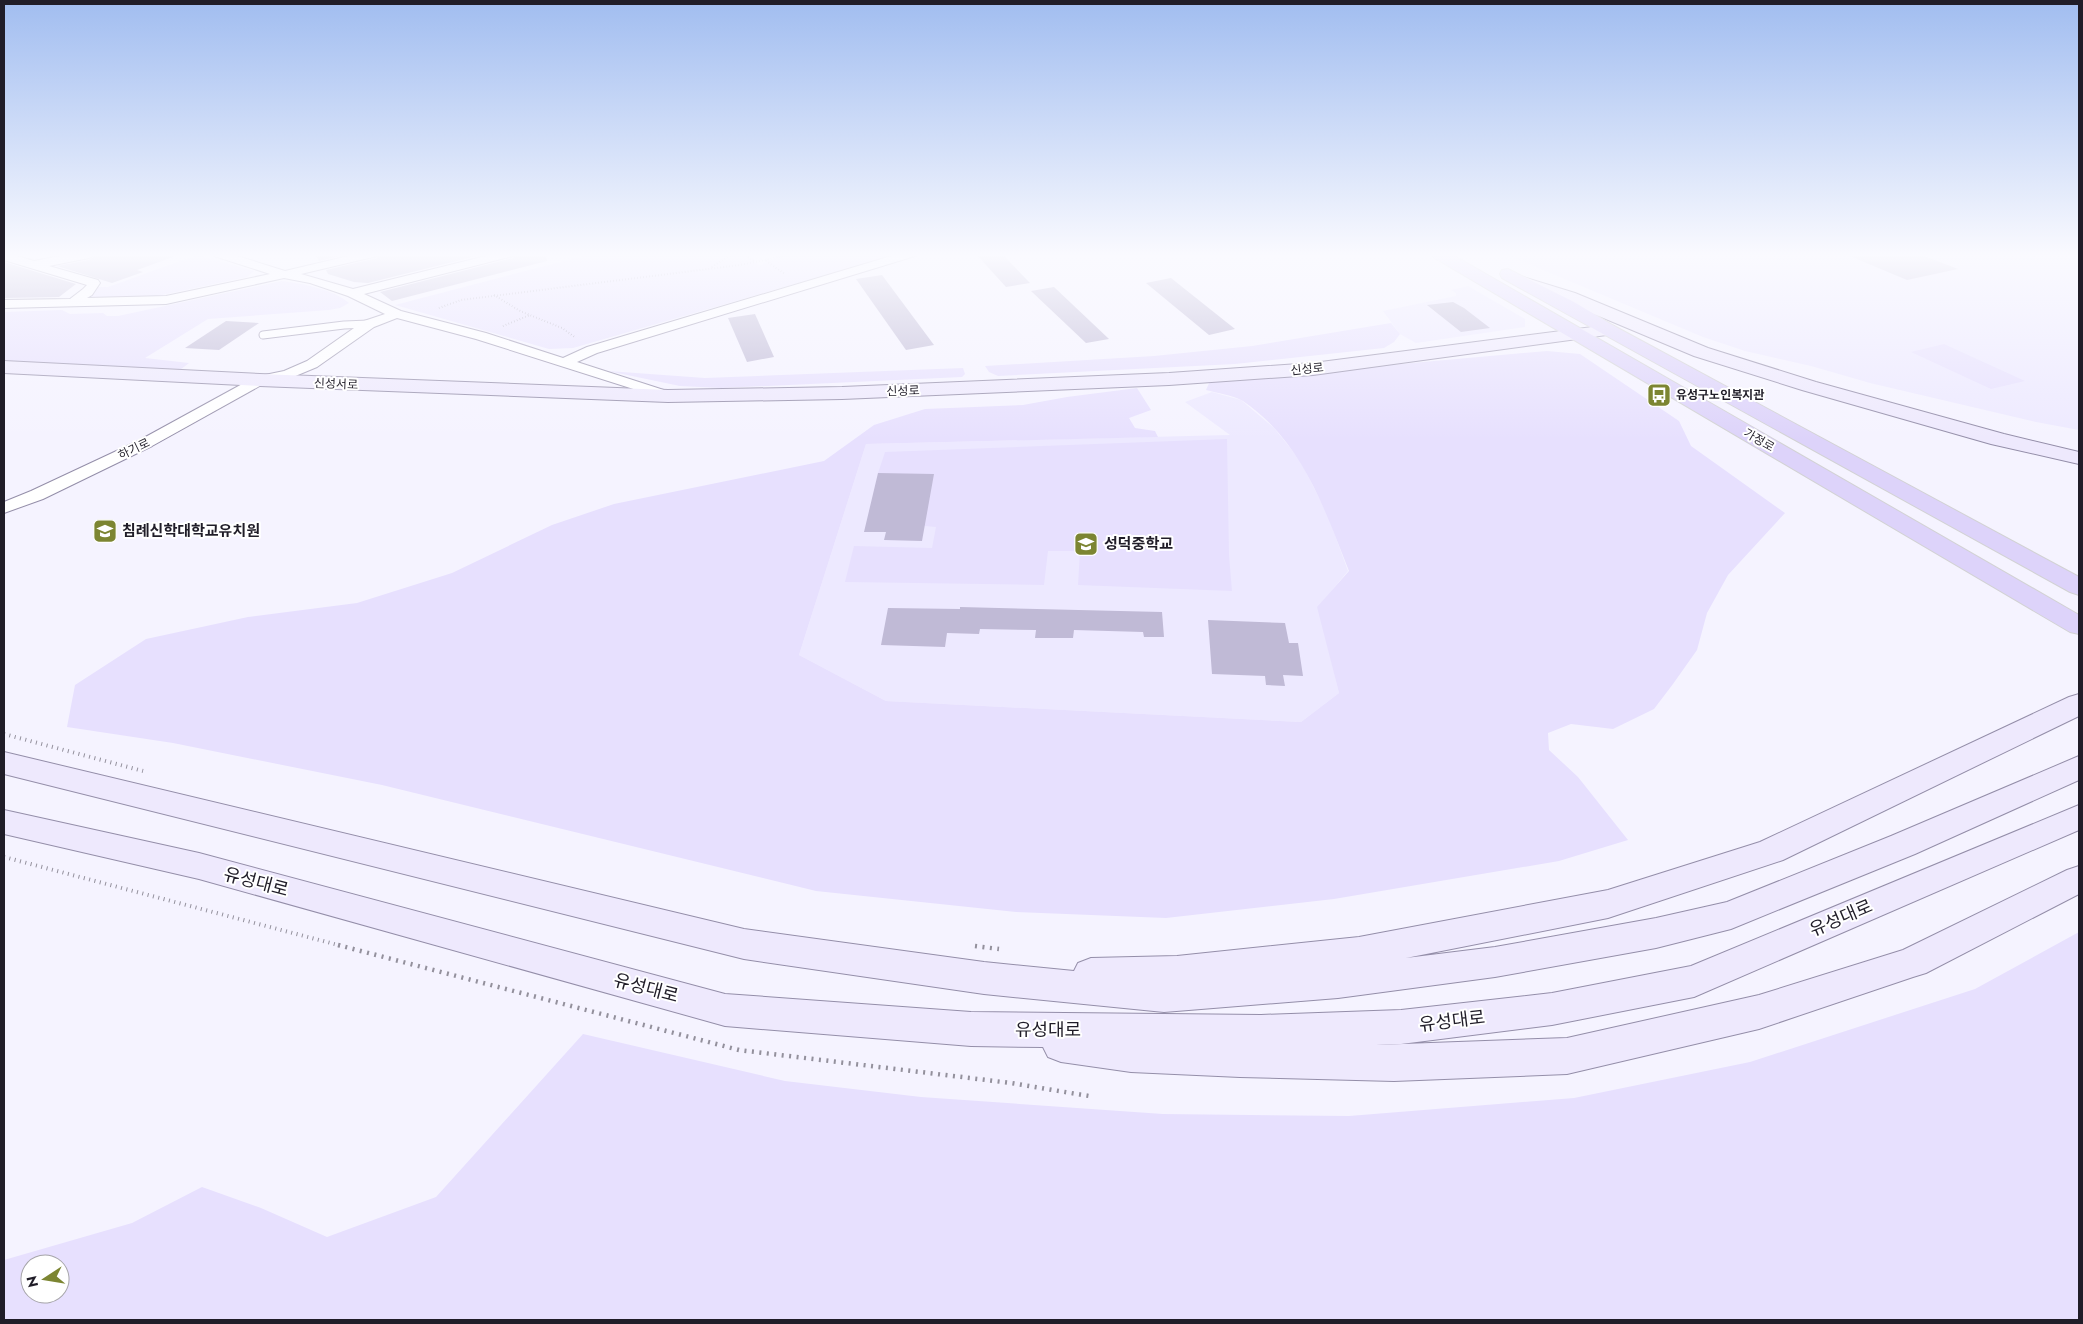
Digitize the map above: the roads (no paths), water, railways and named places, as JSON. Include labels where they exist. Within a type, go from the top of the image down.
[{"type":"main road","name":"가정로","points":[[1546,316],[2079,626]]},
{"type":"main road","name":"가정로","points":[[1584,316],[2079,586]]},
{"type":"main road","points":[[1615,316],[1700,352],[1809,386],[1989,436],[2079,458]]},
{"type":"main road","name":"신성로","points":[[668,396],[842,393],[1204,377],[1313,369],[1608,330]]},
{"type":"main road","name":"신성서로","points":[[4,367],[260,380],[668,396]]},
{"type":"main road","points":[[984,978],[1177,972],[1359,952],[1608,904],[1771,851],[2079,704]]},
{"type":"main road","points":[[4,763],[744,944],[984,978],[1164,996],[1348,981],[1495,962],[1656,934],[1731,915],[1904,845],[2066,773]]},
{"type":"main road","name":"유성대로","points":[[4,822],[200,866],[725,1010],[971,1029],[1261,1032],[1401,1026],[1552,1009],[1694,981],[2079,817]]},
{"type":"main road","points":[[971,1029],[1054,1044],[1131,1054],[1230,1059],[1394,1063],[1567,1056],[1759,1012],[1913,962],[2079,879]]},
{"type":"street","name":"하기로","points":[[4,508],[37,495],[146,443],[260,380],[288,374],[312,364],[369,324],[391,316]]},
{"type":"street","name":"신성로","points":[[402,316],[566,362],[668,396]]},
{"type":"street","points":[[566,362],[592,350],[706,316]]},
{"type":"lane","points":[[263,335],[344,325],[369,324]]},
{"type":"place","name":"유성구노인복지관","points":[[1659,395]]},
{"type":"place","name":"침례신학대학교유치원","points":[[105,531]]},
{"type":"place","name":"성덕중학교","points":[[1086,544]]}]
